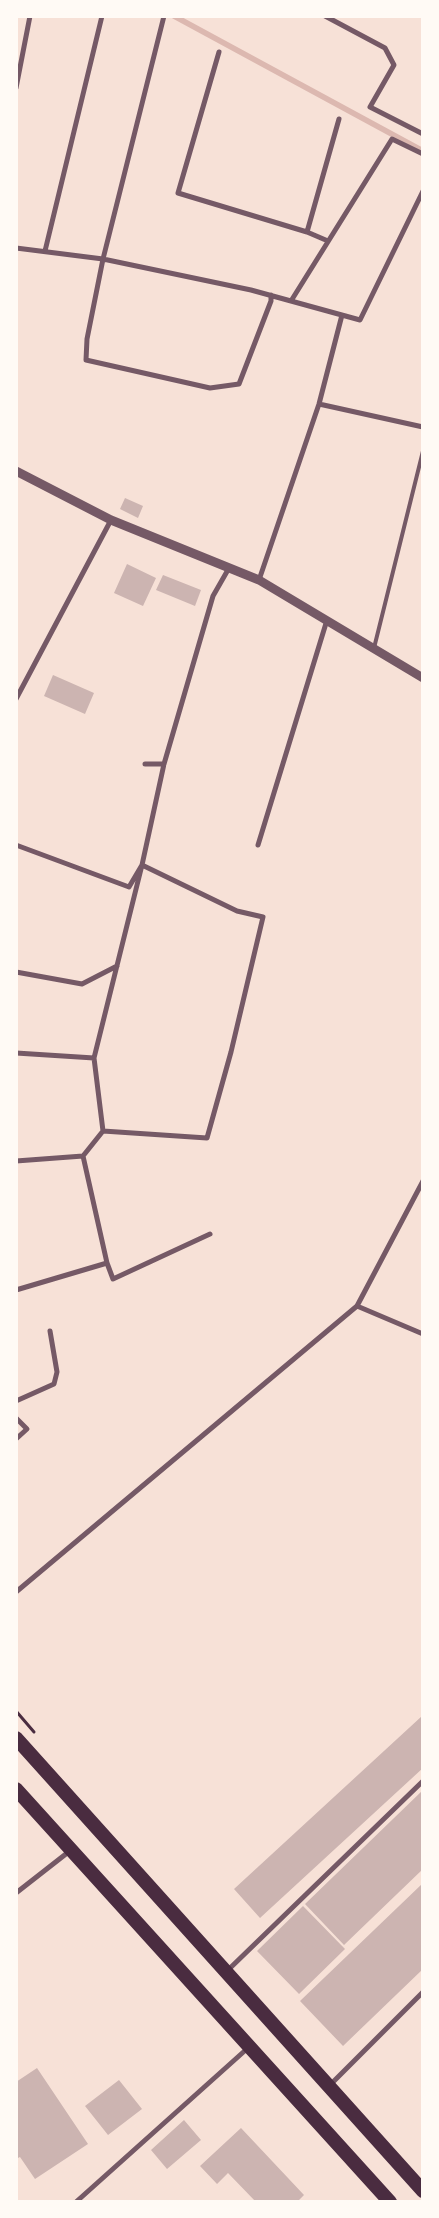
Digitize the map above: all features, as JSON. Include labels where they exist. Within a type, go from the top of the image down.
[{"type":"highway","points":[[16,1738],[423,2191]]},
{"type":"highway","points":[[16,1789],[390,2202]]},
{"type":"street","points":[[16,88],[30,16]]},
{"type":"street","points":[[46,251],[102,16]]},
{"type":"street","points":[[164,16],[103,259],[87,339],[86,360],[210,388],[239,384],[271,301],[271,295]]},
{"type":"street","points":[[325,16],[385,48],[394,65],[370,108],[423,134]]},
{"type":"street","points":[[219,52],[178,193],[307,232],[328,241]]},
{"type":"street","points":[[307,232],[339,119]]},
{"type":"street","points":[[291,301],[392,139],[423,154]]},
{"type":"street","points":[[16,248],[103,259],[271,295],[360,320],[423,191]]},
{"type":"street","points":[[259,580],[318,404],[342,315]]},
{"type":"street","points":[[318,404],[423,428]]},
{"type":"street","points":[[16,471],[111,520],[259,580],[423,678]]},
{"type":"street","points":[[16,698],[111,520]]},
{"type":"street","points":[[16,1161],[83,1156],[103,1131],[94,1058],[142,865],[164,764],[213,596],[229,568]]},
{"type":"street","points":[[258,845],[327,620]]},
{"type":"street","points":[[145,764],[164,764]]},
{"type":"street","points":[[16,845],[129,887],[142,865]]},
{"type":"street","points":[[103,1131],[207,1138],[231,1052],[263,917],[238,911],[142,865]]},
{"type":"street","points":[[16,972],[82,984],[117,966]]},
{"type":"street","points":[[16,1053],[94,1058]]},
{"type":"street","points":[[83,1156],[107,1263],[113,1279],[210,1234]]},
{"type":"street","points":[[16,1592],[357,1306],[423,1181]]},
{"type":"street","points":[[16,1290],[107,1263]]},
{"type":"street","points":[[357,1306],[423,1334]]},
{"type":"street","points":[[16,1401],[54,1384],[57,1372],[50,1331]]},
{"type":"street","points":[[16,1418],[27,1429],[16,1439]]},
{"type":"street","points":[[226,1972],[423,1781]]},
{"type":"street","points":[[16,1893],[72,1849]]},
{"type":"street","points":[[329,2086],[423,1992]]},
{"type":"street","points":[[76,2202],[249,2047]]},
{"type":"lane","points":[[374,650],[423,451]]},
{"type":"building","points":[[125,498],[143,506],[138,518],[120,509]]},
{"type":"building","points":[[127,564],[156,578],[143,606],[114,593]]},
{"type":"building","points":[[163,575],[201,590],[195,606],[156,590]]},
{"type":"building","points":[[53,675],[94,693],[85,714],[44,696]]},
{"type":"building","points":[[422,1716],[423,1768],[260,1918],[234,1889]]},
{"type":"building","points":[[423,1790],[423,1869],[344,1945],[305,1904]]},
{"type":"building","points":[[423,1883],[423,1969],[343,2046],[300,2001]]},
{"type":"building","points":[[303,1906],[345,1949],[299,1994],[257,1951]]},
{"type":"building","points":[[37,2068],[88,2144],[35,2179],[20,2157],[16,2159],[16,2082]]},
{"type":"building","points":[[119,2080],[142,2109],[108,2135],[85,2106]]},
{"type":"building","points":[[184,2120],[201,2140],[167,2169],[151,2150]]},
{"type":"building","points":[[241,2128],[304,2195],[297,2202],[256,2202],[228,2173],[217,2184],[200,2166]]},
{"type":"waterway","points":[[174,16],[423,151]]}]
